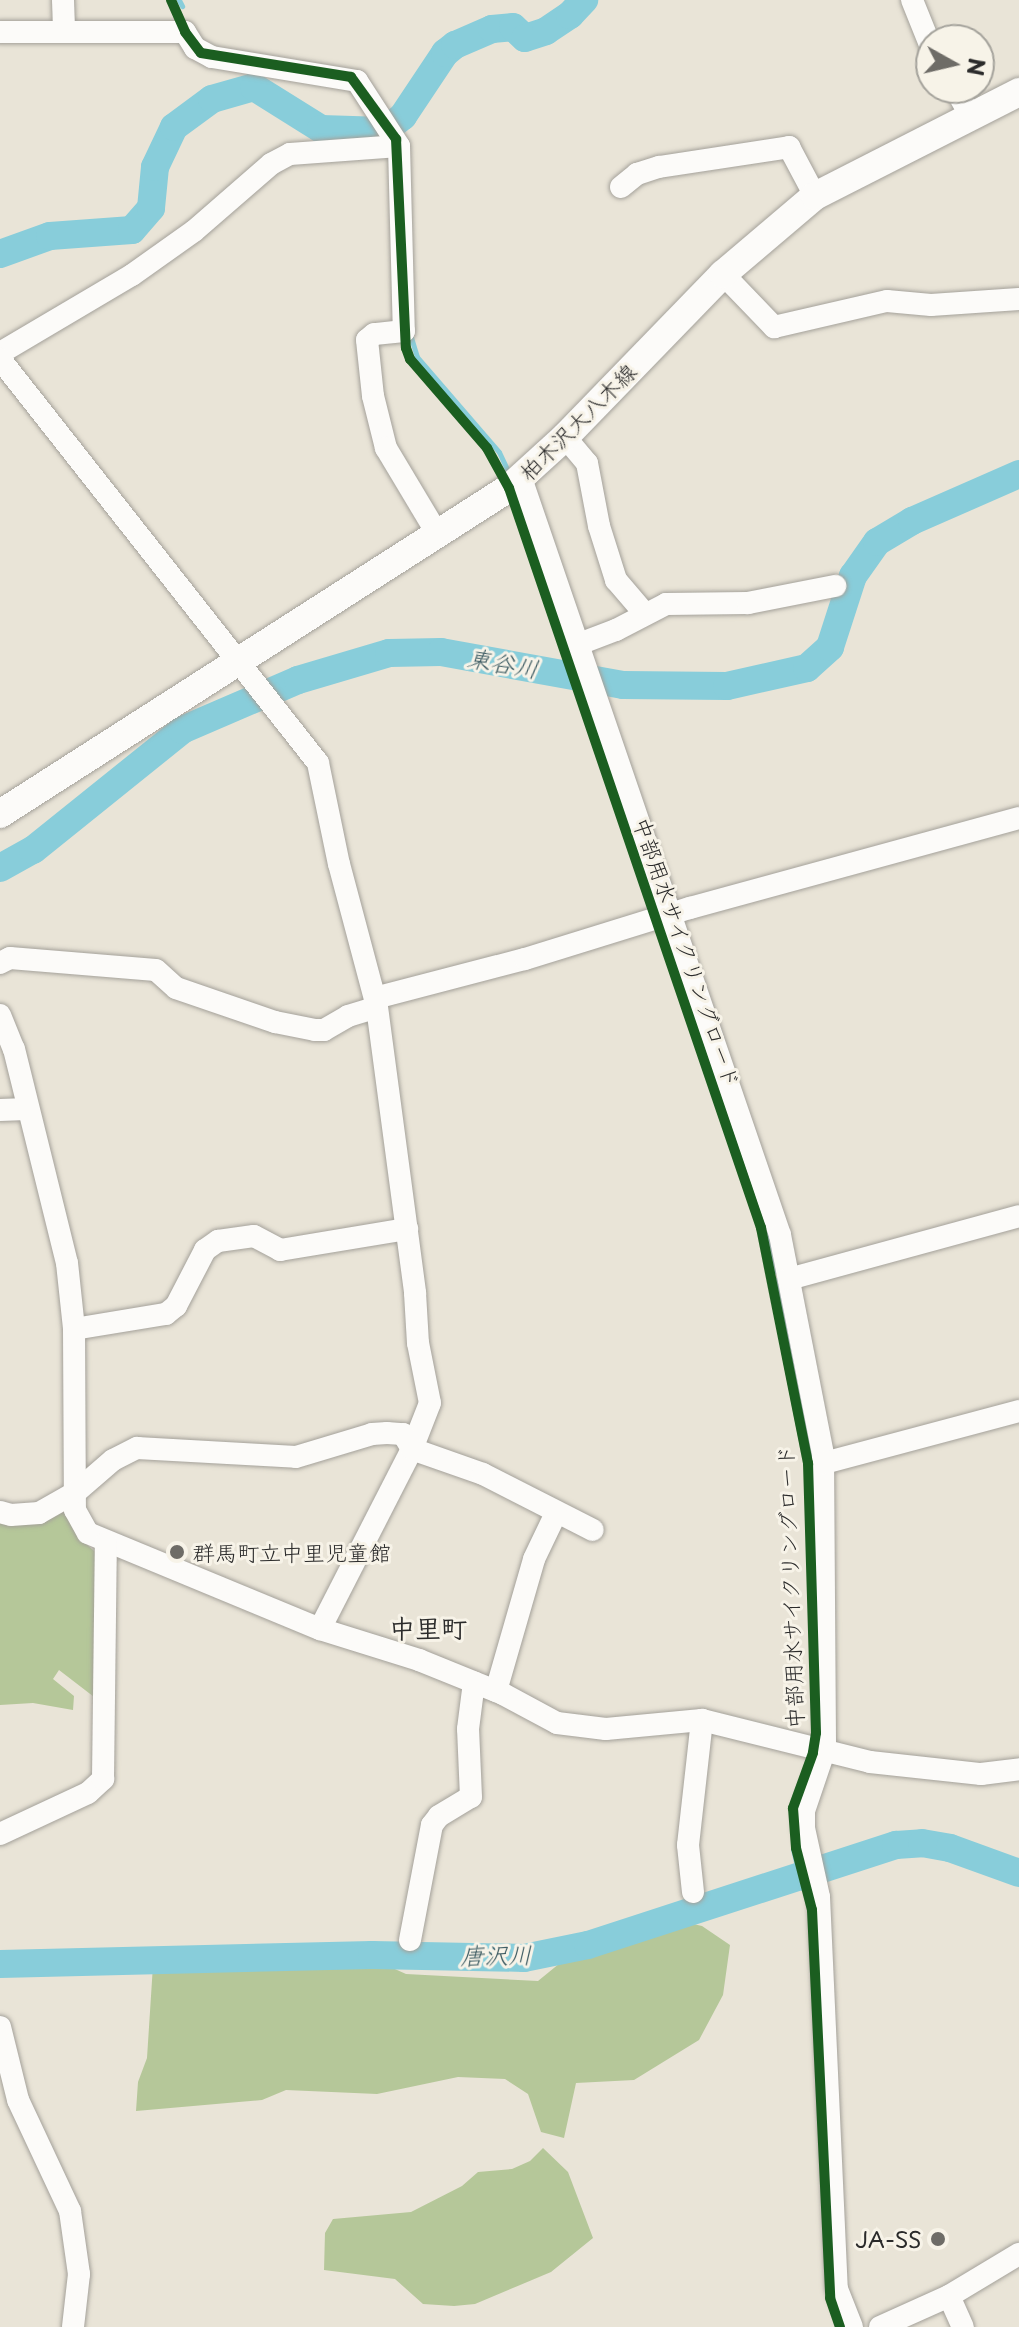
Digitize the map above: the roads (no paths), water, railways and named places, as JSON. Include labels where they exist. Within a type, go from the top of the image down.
[{"type":"main road","name":"柏木沢大八木線","points":[[0,814],[237,659],[438,535],[521,478],[565,437],[723,274],[815,196],[1019,92]]},
{"type":"street","points":[[63,0],[64,31]]},
{"type":"street","points":[[912,0],[922,24]]},
{"type":"street","points":[[0,32],[185,32],[195,48],[212,57],[351,77],[381,114],[397,142],[404,331],[374,334],[366,344],[373,396],[386,448],[438,535]]},
{"type":"street","points":[[964,104],[970,115]]},
{"type":"street","points":[[320,1629],[412,1449],[430,1403],[418,1343],[407,1229],[376,1002],[339,864],[318,763],[0,356],[132,275],[194,231],[271,164],[290,154],[397,142]]},
{"type":"street","points":[[621,187],[637,174],[659,167],[789,147],[815,196]]},
{"type":"street","points":[[723,274],[774,327],[887,301],[931,305],[1019,299]]},
{"type":"street","points":[[565,437],[587,463],[599,526],[616,580],[645,614]]},
{"type":"street","points":[[521,478],[780,1235],[824,1463],[825,1749],[804,1811],[817,1884],[837,2289],[852,2327]]},
{"type":"street","points":[[580,648],[666,604],[748,603],[835,586]]},
{"type":"street","points":[[0,963],[10,958],[156,970],[176,988],[275,1022],[324,1030],[376,1002],[670,915],[1019,818]]},
{"type":"street","points":[[0,1015],[14,1049],[27,1109],[59,1220],[74,1329],[75,1510],[88,1533],[320,1629],[419,1660],[474,1682],[557,1723],[606,1729],[702,1720],[870,1762],[981,1774],[1019,1769]]},
{"type":"street","points":[[0,1110],[27,1109]]},
{"type":"street","points":[[789,1279],[1019,1216]]},
{"type":"street","points":[[74,1329],[166,1314],[176,1306],[205,1250],[218,1241],[254,1236],[280,1250],[407,1229]]},
{"type":"street","points":[[824,1463],[1019,1411]]},
{"type":"street","points":[[0,1512],[11,1515],[39,1513],[76,1492],[113,1460],[137,1448],[296,1457],[372,1434],[387,1433],[403,1434],[412,1449],[483,1474],[593,1530]]},
{"type":"street","points":[[496,1691],[534,1559],[556,1513]]},
{"type":"street","points":[[0,1834],[88,1793],[103,1779],[106,1543]]},
{"type":"street","points":[[410,1940],[432,1825],[439,1816],[471,1797],[468,1729],[474,1682]]},
{"type":"street","points":[[693,1892],[688,1845],[702,1720]]},
{"type":"street","points":[[0,2027],[18,2100],[70,2211],[79,2274],[73,2327]]},
{"type":"street","points":[[889,2323],[949,2296],[1019,2254]]},
{"type":"street","points":[[949,2296],[963,2327]]},
{"type":"waterway","points":[[179,0],[182,6]]},
{"type":"waterway","points":[[0,254],[50,236],[132,230],[151,208],[155,167],[174,127],[212,99],[254,87],[321,129],[384,131],[403,116],[445,53],[455,45],[492,29],[513,27],[525,38],[546,31],[570,15],[584,0]]},
{"type":"waterway","points":[[410,334],[417,357],[499,452],[509,473]]},
{"type":"waterway","name":"東谷川","points":[[0,868],[33,850],[182,730],[298,680],[389,653],[441,652],[623,685],[727,686],[807,668],[830,647],[853,576],[877,542],[912,521],[1019,474]]},
{"type":"waterway","points":[[768,1233],[776,1271]]},
{"type":"waterway","points":[[777,1280],[813,1463]]},
{"type":"waterway","name":"唐沢川","points":[[0,1964],[372,1955],[524,1958],[588,1945],[896,1845],[922,1843],[950,1848],[1019,1873]]},
{"type":"waterway","points":[[793,1849],[802,1888]]},
{"type":"place","name":"群馬町立中里児童館","points":[[177,1552]]},
{"type":"place","name":"JA-SS","points":[[938,2239]]},
{"type":"district","name":"中里町","points":[[428,1628]]}]
